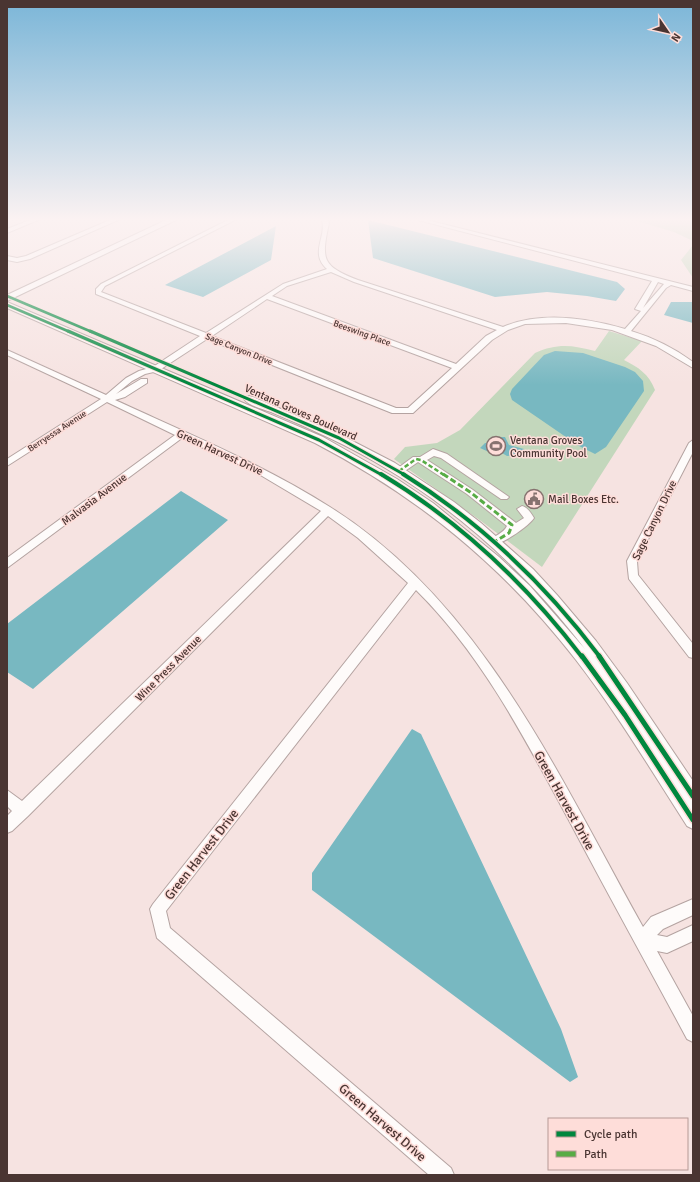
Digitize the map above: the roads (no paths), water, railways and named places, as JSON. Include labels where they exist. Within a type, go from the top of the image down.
[{"type":"street","points":[[7,298],[54,275]]},
{"type":"street","name":"Sage Canyon Drive","points":[[123,275],[103,285],[98,290],[98,293],[394,411],[410,411],[489,338],[502,329],[525,322],[559,320],[578,321],[623,331],[656,343],[692,363]]},
{"type":"street","name":"Berryessa Avenue","points":[[7,463],[107,399],[122,395],[153,375],[160,366],[285,285],[316,275]]},
{"type":"street","points":[[343,275],[356,281],[502,329]]},
{"type":"street","points":[[642,275],[693,289]]},
{"type":"street","points":[[623,331],[642,305],[648,291],[657,279]]},
{"type":"street","points":[[623,331],[664,287],[670,283]]},
{"type":"street","name":"Beeswing Place","points":[[267,297],[458,368]]},
{"type":"street","name":"Ventana Groves Boulevard","points":[[7,298],[160,366],[319,440],[364,464],[430,507],[485,552],[538,605],[581,655],[693,820]]},
{"type":"street","name":"Green Harvest Drive","points":[[7,352],[279,481],[328,510],[382,552],[415,583],[456,628],[499,684],[521,720],[693,1033]]},
{"type":"street","name":"Ventana Groves Boulevard","points":[[160,366],[320,429],[360,448],[437,496],[494,542],[539,584],[576,626],[615,680],[693,796]]},
{"type":"street","name":"Malvasia Avenue","points":[[7,564],[182,434]]},
{"type":"street","name":"Sage Canyon Drive","points":[[693,443],[632,561],[633,576],[693,653]]},
{"type":"street","points":[[421,460],[433,452],[444,456],[504,497]]},
{"type":"street","points":[[364,464],[383,470],[399,471],[416,459],[421,460],[470,492],[512,525],[512,530]]},
{"type":"street","points":[[485,552],[494,542],[525,523],[529,518],[522,509]]},
{"type":"street","name":"Wine Press Avenue","points":[[7,826],[328,510]]},
{"type":"street","name":"Green Harvest Drive","points":[[415,583],[158,909],[163,932],[444,1175]]},
{"type":"street","points":[[7,797],[23,811]]},
{"type":"street","points":[[693,907],[656,923],[642,940],[667,945],[693,933]]},
{"type":"water","points":[[184,275],[243,275],[203,297],[165,285]]},
{"type":"water","points":[[427,275],[590,275],[617,282],[625,289],[616,301],[587,296],[547,292],[495,297]]},
{"type":"water","points":[[671,302],[693,302],[693,323],[664,315]]},
{"type":"water","points":[[555,351],[583,353],[625,367],[635,372],[643,381],[644,391],[606,447],[595,454],[579,446],[512,400],[510,394],[512,389],[544,355]]},
{"type":"water","name":"Ventana Groves Community Pool","points":[[497,437],[505,437],[509,445],[524,449],[525,454],[507,456],[497,450],[489,452],[480,448],[485,443],[496,443]]},
{"type":"water","points":[[181,491],[228,520],[33,689],[7,672],[7,624]]},
{"type":"water","points":[[412,729],[421,734],[561,1029],[578,1077],[570,1082],[312,890],[312,873]]},
{"type":"place","name":"Ventana Groves Community Pool","points":[[496,446]]},
{"type":"place","name":"Mail Boxes Etc.","points":[[534,499]]}]
